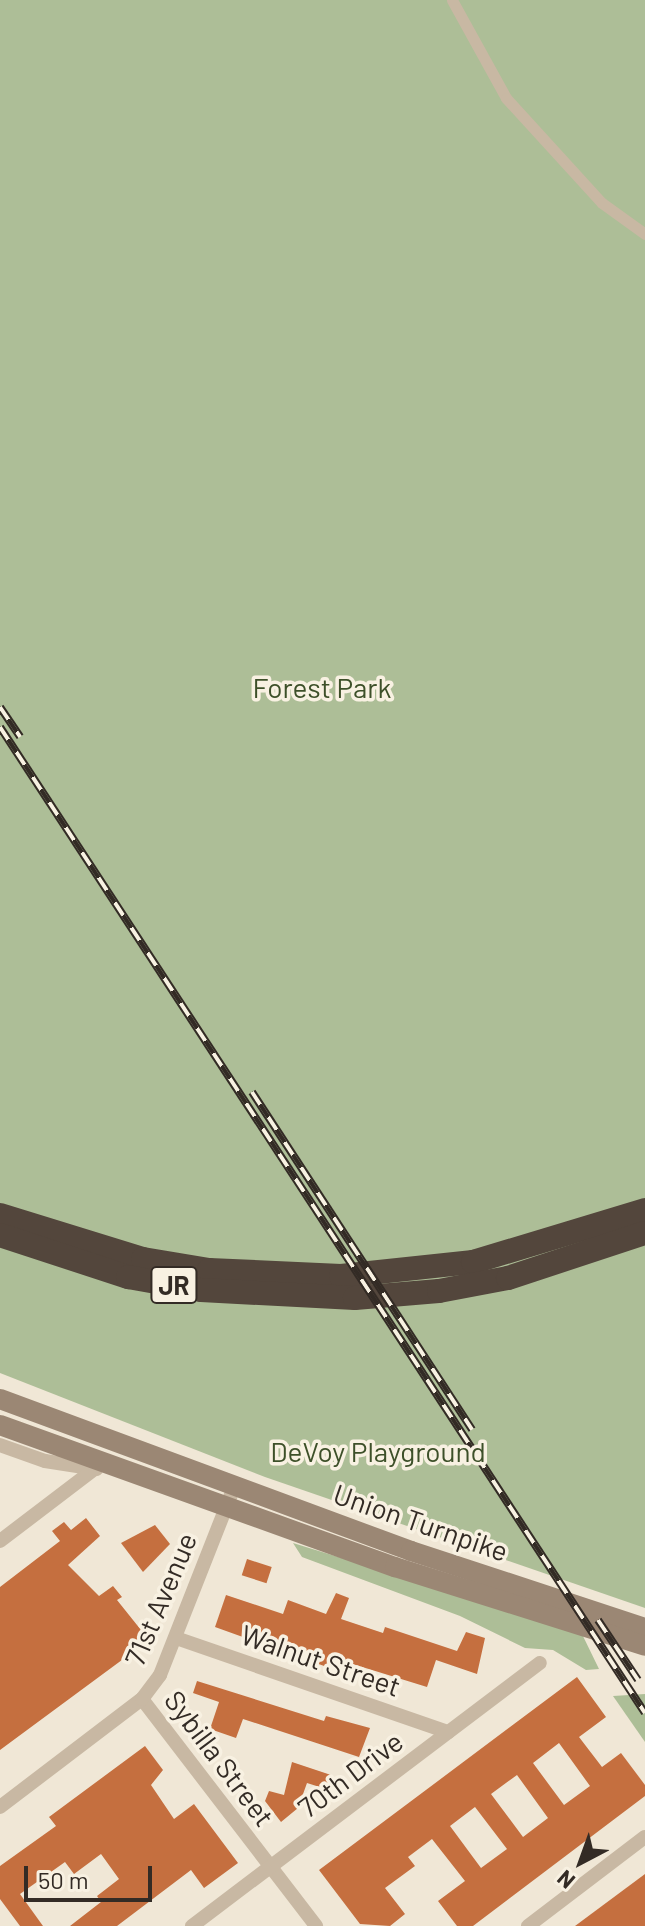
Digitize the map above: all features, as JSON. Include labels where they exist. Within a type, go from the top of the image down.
[{"type":"highway","name":"JR","points":[[0,1215],[143,1259],[225,1272],[341,1276],[473,1262],[582,1233],[645,1210]]},
{"type":"highway","name":"JR","points":[[0,1235],[143,1280],[201,1290],[355,1298],[439,1291],[508,1278],[645,1233]]},
{"type":"main road","name":"Union Turnpike","points":[[0,1399],[231,1494],[395,1567],[645,1646]]},
{"type":"main road","name":"Union Turnpike","points":[[0,1425],[100,1465],[231,1494],[645,1628]]},
{"type":"street","points":[[452,0],[506,98],[602,203],[645,234]]},
{"type":"street","name":"Union Turnpike","points":[[0,1445],[45,1461],[100,1465]]},
{"type":"street","points":[[0,1541],[100,1465]]},
{"type":"street","name":"71st Avenue","points":[[0,1807],[142,1699],[160,1675],[231,1494]]},
{"type":"street","name":"Walnut Street","points":[[176,1638],[448,1732]]},
{"type":"street","name":"70th Drive","points":[[192,1926],[540,1663]]},
{"type":"street","name":"Sybilla Street","points":[[142,1699],[316,1926]]},
{"type":"street","points":[[528,1926],[645,1837]]},
{"type":"green space","name":"Forest Park","points":[[0,0],[645,0],[645,1608],[265,1477],[0,1373]]},
{"type":"green space","points":[[293,1543],[581,1632],[599,1669],[586,1670],[553,1650],[525,1648],[460,1616],[302,1557]]},
{"type":"green space","points":[[645,1694],[645,1742],[613,1696]]},
{"type":"building","points":[[86,1518],[100,1536],[68,1565],[99,1596],[113,1586],[122,1597],[117,1600],[149,1640],[0,1750],[0,1587],[60,1541],[52,1531],[64,1522],[71,1530]]},
{"type":"building","points":[[155,1525],[170,1544],[143,1572],[121,1543]]},
{"type":"building","points":[[247,1559],[272,1567],[266,1583],[242,1575]]},
{"type":"building","points":[[336,1593],[349,1598],[341,1619],[383,1633],[385,1627],[457,1651],[466,1632],[485,1638],[477,1674],[436,1660],[427,1687],[330,1657],[327,1667],[215,1627],[226,1595],[283,1614],[288,1600],[326,1614]]},
{"type":"building","points":[[577,1677],[606,1717],[579,1737],[602,1767],[621,1753],[645,1785],[645,1796],[473,1926],[457,1926],[438,1901],[465,1881],[432,1839],[408,1857],[415,1866],[385,1888],[405,1914],[390,1926],[360,1924],[319,1870]],"holes":[[[559,1743],[590,1786],[564,1805],[533,1763]],[[517,1775],[548,1818],[523,1837],[491,1794]],[[475,1807],[507,1849],[481,1868],[450,1826]]]},
{"type":"building","points":[[197,1681],[324,1721],[326,1716],[370,1728],[359,1757],[243,1719],[236,1738],[210,1729],[219,1702],[193,1693]]},
{"type":"building","points":[[145,1746],[163,1770],[151,1785],[174,1819],[194,1804],[238,1863],[204,1888],[191,1870],[117,1926],[70,1926],[101,1902],[97,1896],[119,1879],[101,1854],[74,1874],[65,1862],[20,1894],[43,1926],[20,1926],[0,1899],[0,1866],[56,1826],[49,1817]]},
{"type":"building","points":[[292,1762],[331,1775],[326,1789],[307,1783],[298,1808],[281,1822],[265,1801],[269,1791],[284,1795]]},
{"type":"building","points":[[645,1874],[645,1926],[575,1926]]},
{"type":"railway","points":[[0,707],[20,737]]},
{"type":"railway","points":[[0,727],[645,1713]]},
{"type":"railway","points":[[252,1092],[472,1430]]},
{"type":"railway","points":[[598,1620],[638,1680]]},
{"type":"park label","name":"DeVoy Playground","points":[[378,1451]]}]
